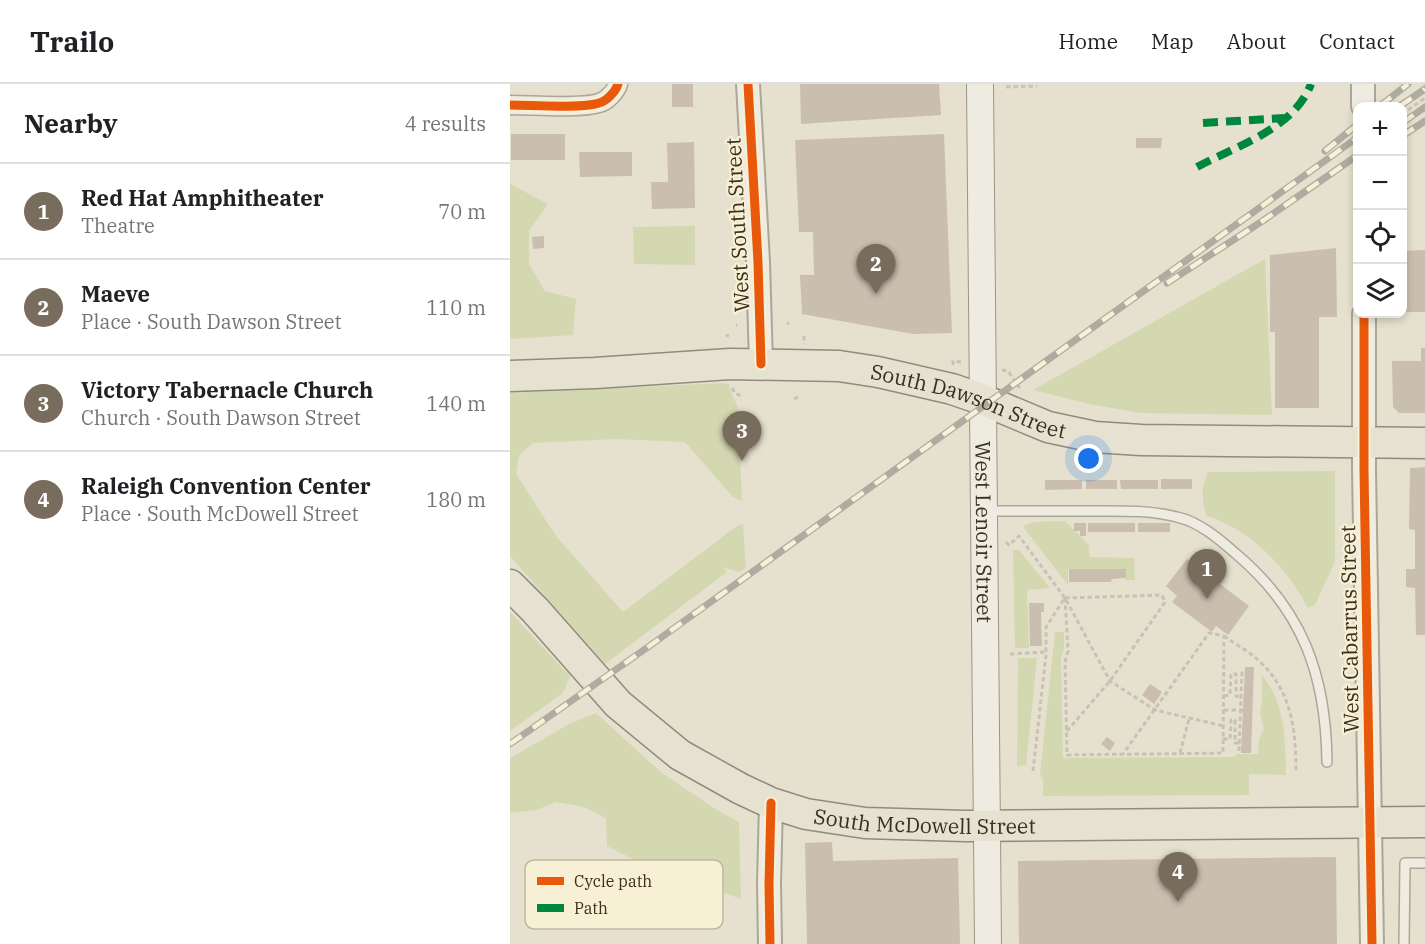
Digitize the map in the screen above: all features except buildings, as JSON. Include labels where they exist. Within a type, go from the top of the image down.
[{"type":"main road","name":"West Lenoir Street","points":[[980,84],[982,511],[988,944]]},
{"type":"main road","name":"South Dawson Street","points":[[510,376],[596,373],[716,364],[839,366],[868,370],[952,389],[1040,424],[1095,436],[1141,440],[1425,443]]},
{"type":"main road","name":"South McDowell Street","points":[[510,585],[618,704],[680,755],[741,789],[771,803],[806,814],[865,823],[986,826],[1425,822]]},
{"type":"street","points":[[510,105],[600,103],[616,90],[618,84]]},
{"type":"street","name":"West South Street","points":[[748,84],[761,364]]},
{"type":"street","points":[[1363,84],[1363,102]]},
{"type":"street","name":"West Cabarrus Street","points":[[1364,318],[1372,944]]},
{"type":"street","points":[[770,944],[771,803]]},
{"type":"lane","points":[[982,511],[1143,512],[1179,517],[1212,534],[1272,588],[1293,619],[1312,659],[1322,696],[1326,762]]},
{"type":"lane","points":[[1404,944],[1405,863],[1425,862]]},
{"type":"path","points":[[1006,87],[1037,86]]},
{"type":"path","points":[[1407,111],[1425,98]]},
{"type":"path","points":[[953,361],[961,362]]},
{"type":"path","points":[[732,386],[735,393],[741,396]]},
{"type":"path","points":[[794,399],[798,397]]},
{"type":"path","points":[[1006,542],[1009,545],[1019,536],[1065,598],[1110,681],[1155,710],[1224,726]]},
{"type":"path","points":[[1065,598],[1162,594],[1165,602],[1110,681],[1067,731]]},
{"type":"path","points":[[1034,771],[1046,652],[1046,627],[1065,598]]},
{"type":"path","points":[[1065,598],[1068,651],[1065,662],[1067,755],[1223,753],[1224,636]]},
{"type":"path","points":[[1122,754],[1209,633],[1224,636],[1258,659],[1276,680],[1290,708],[1295,736],[1296,770]]},
{"type":"path","points":[[1010,654],[1046,652]]},
{"type":"path","points":[[1239,751],[1242,670]]},
{"type":"path","points":[[1224,696],[1230,695],[1231,674],[1236,674],[1236,696],[1241,696]]},
{"type":"path","points":[[1224,710],[1242,710]]},
{"type":"path","points":[[1180,753],[1189,719]]},
{"type":"path","points":[[1223,739],[1230,740],[1231,720],[1236,720],[1235,743],[1239,743]]},
{"type":"green space","points":[[510,184],[548,204],[529,231],[529,264],[545,291],[576,299],[573,335],[510,339]]},
{"type":"green space","points":[[695,226],[695,265],[634,264],[633,227]]},
{"type":"green space","points":[[1265,259],[1272,415],[1140,413],[1089,404],[1033,390]]},
{"type":"green space","points":[[729,384],[738,409],[742,501],[733,497],[685,442],[617,439],[533,443],[519,455],[516,474],[556,536],[623,612],[737,526],[743,524],[746,568],[739,572],[722,567],[727,572],[605,664],[510,556],[510,393]]},
{"type":"green space","points":[[1335,471],[1335,561],[1315,605],[1308,608],[1290,579],[1266,552],[1238,530],[1207,516],[1203,489],[1208,472]]},
{"type":"green space","points":[[1065,521],[1089,545],[1090,557],[1134,558],[1135,580],[1125,580],[1124,569],[1068,569],[1068,585],[1023,527],[1037,522]]},
{"type":"green space","points":[[1013,550],[1019,550],[1050,588],[1027,590],[1029,648],[1015,648]]},
{"type":"green space","points":[[510,612],[570,676],[563,693],[510,731]]},
{"type":"green space","points":[[1055,632],[1064,632],[1064,649],[1061,657],[1063,758],[1235,757],[1236,754],[1258,754],[1259,739],[1264,729],[1260,713],[1262,675],[1270,686],[1280,710],[1286,775],[1249,774],[1249,795],[1043,796],[1043,779],[1040,775]]},
{"type":"green space","points":[[1018,658],[1037,658],[1026,765],[1017,766]]},
{"type":"green space","points":[[596,713],[662,773],[739,822],[741,899],[723,892],[723,860],[635,860],[607,846],[606,818],[584,807],[556,802],[536,810],[510,813],[510,758],[569,724]]},
{"type":"railway","points":[[1385,102],[1408,84]]},
{"type":"railway","points":[[1406,102],[1425,89]]},
{"type":"railway","points":[[1407,120],[1425,107]]},
{"type":"railway","points":[[1407,133],[1425,121]]},
{"type":"railway","points":[[1325,151],[1353,128]]},
{"type":"railway","points":[[510,744],[1353,141]]},
{"type":"railway","points":[[1167,283],[1357,156]]},
{"type":"marked path","points":[[1197,167],[1262,135],[1278,124],[1303,100],[1311,84]]},
{"type":"marked path","points":[[1203,123],[1284,118]]},
{"type":"cycle path","points":[[510,105],[591,105],[608,98],[618,84]]},
{"type":"cycle path","points":[[748,84],[761,364]]},
{"type":"cycle path","points":[[1364,318],[1364,470],[1372,944]]},
{"type":"cycle path","points":[[770,944],[771,803]]},
{"type":"place","name":"Maeve","points":[[876,294]]},
{"type":"place","name":"Victory Tabernacle Church","points":[[742,461]]},
{"type":"place","name":"Red Hat Amphitheater","points":[[1207,599]]},
{"type":"place","name":"Raleigh Convention Center","points":[[1178,902]]}]
